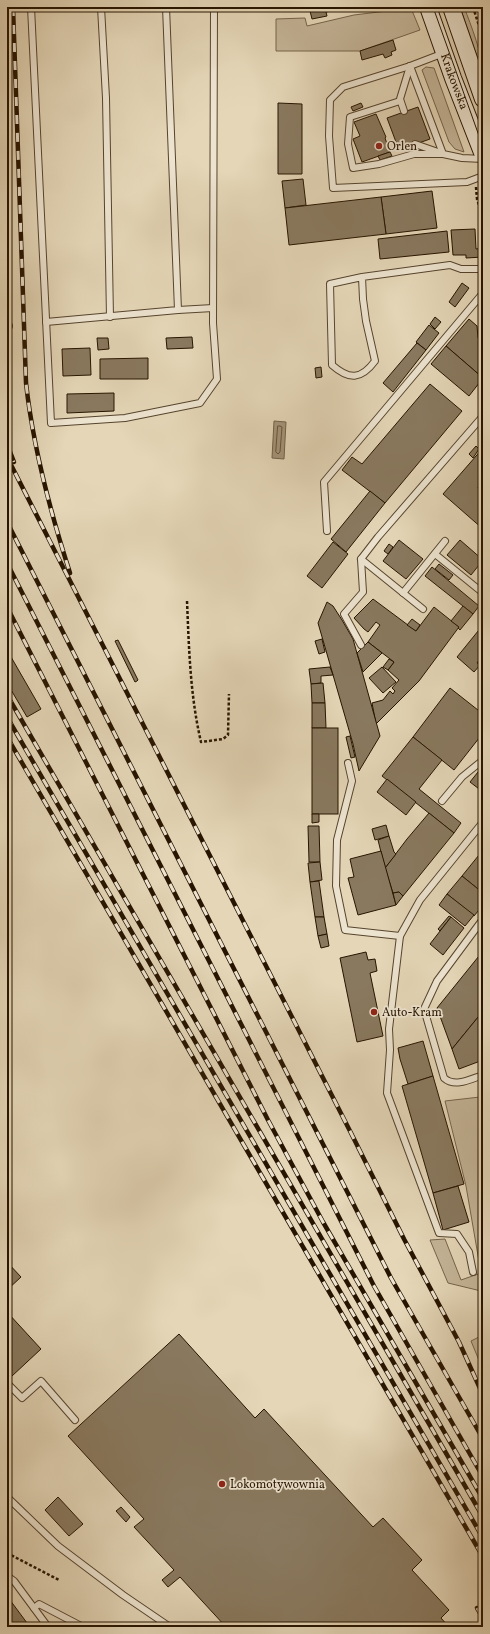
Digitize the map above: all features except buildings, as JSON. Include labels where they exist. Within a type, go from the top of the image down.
[{"type":"main road","name":"Krakowska","points":[[428,7],[483,155]]},
{"type":"main road","name":"Krakowska","points":[[451,7],[483,100]]},
{"type":"lane","points":[[31,7],[51,423],[125,418],[200,403],[217,378],[213,308],[214,7]]},
{"type":"lane","points":[[101,7],[106,98],[110,317]]},
{"type":"lane","points":[[166,7],[178,310]]},
{"type":"lane","points":[[444,53],[410,66],[343,87],[330,100],[329,136],[333,188],[467,182],[483,176]]},
{"type":"lane","points":[[404,111],[400,99],[410,66]]},
{"type":"lane","points":[[410,66],[442,154]]},
{"type":"lane","points":[[400,101],[350,117],[348,144],[353,168],[380,164],[414,154],[442,154]]},
{"type":"lane","points":[[415,144],[442,154],[462,158],[483,159]]},
{"type":"lane","points":[[362,277],[366,321],[375,361],[368,370],[352,377],[344,374],[332,365],[330,284],[362,277],[450,265],[461,269],[483,270]]},
{"type":"lane","points":[[327,531],[324,482],[483,293]]},
{"type":"lane","points":[[46,322],[213,308]]},
{"type":"lane","points":[[361,645],[344,614],[363,592],[361,559],[378,537],[483,416]]},
{"type":"lane","points":[[403,593],[445,541]]},
{"type":"lane","points":[[435,554],[483,594]]},
{"type":"lane","points":[[361,559],[423,609]]},
{"type":"lane","points":[[442,800],[462,777],[483,760]]},
{"type":"lane","points":[[348,763],[352,781],[337,840],[336,886],[345,930],[400,936]]},
{"type":"lane","points":[[473,1272],[468,1252],[457,1234],[438,1233],[387,1093],[390,1050],[389,1030],[400,936],[420,900],[483,822]]},
{"type":"lane","points":[[483,919],[436,981],[424,1009],[444,1078],[452,1083],[458,1083],[483,1075]]},
{"type":"lane","points":[[7,1383],[22,1398],[41,1381],[75,1420]]},
{"type":"lane","points":[[7,1497],[64,1550],[122,1595],[170,1627]]},
{"type":"lane","points":[[7,1576],[14,1581],[48,1627]]},
{"type":"lane","points":[[34,1608],[39,1604],[83,1627]]},
{"type":"path","points":[[472,7],[483,38]]},
{"type":"path","points":[[481,184],[481,198],[483,203]]},
{"type":"path","points":[[476,185],[477,199],[483,217]]},
{"type":"path","points":[[187,601],[189,665],[201,742],[223,740],[228,735],[229,694]]},
{"type":"path","points":[[7,1553],[59,1580]]},
{"type":"shaded area","points":[[460,7],[464,7],[473,31],[481,58],[483,74]]},
{"type":"shaded area","points":[[411,8],[420,30],[360,51],[276,51],[276,19],[305,18],[307,26],[354,15]]},
{"type":"shaded area","points":[[426,67],[434,68],[464,152],[455,149],[449,142],[422,70]]},
{"type":"shaded area","points":[[480,1097],[483,1115],[483,1295],[481,1291],[448,1283],[430,1240],[445,1239],[461,1280],[481,1273],[466,1186],[445,1101]]},
{"type":"shaded area","points":[[483,1335],[483,1370],[471,1341]]},
{"type":"water","points":[[274,421],[286,422],[284,459],[272,458]]},
{"type":"tram line","points":[[433,7],[483,147]]},
{"type":"railway","points":[[13,7],[26,383],[33,431],[43,479],[70,573]]},
{"type":"railway","points":[[7,444],[14,462]]},
{"type":"railway","points":[[7,457],[404,1239],[459,1342],[483,1395]]},
{"type":"railway","points":[[7,522],[391,1278],[483,1439]]},
{"type":"railway","points":[[7,563],[374,1286],[483,1477]]},
{"type":"railway","points":[[7,607],[268,1120],[323,1222],[483,1499]]},
{"type":"railway","points":[[7,695],[483,1517]]},
{"type":"railway","points":[[7,717],[483,1538]]},
{"type":"railway","points":[[7,737],[483,1557]]},
{"type":"railway","points":[[477,1608],[483,1618]]},
{"type":"place","name":"Orlen","points":[[379,146]]},
{"type":"place","name":"Auto-Kram","points":[[374,1012]]},
{"type":"place","name":"Lokomotywownia","points":[[222,1484]]}]
